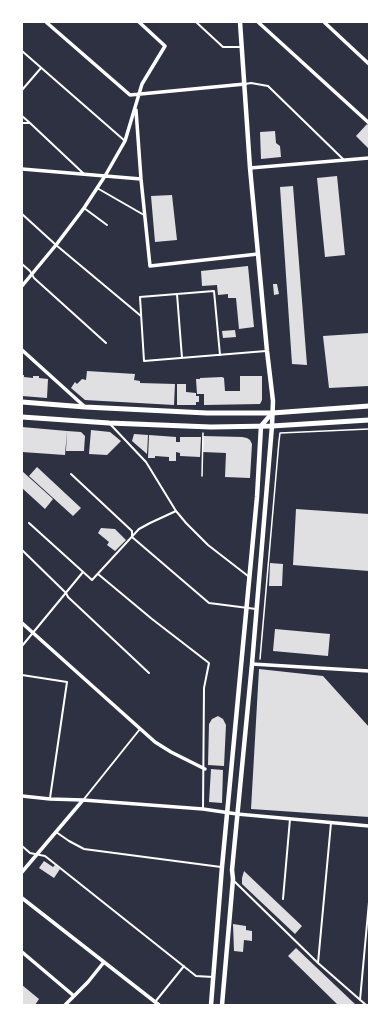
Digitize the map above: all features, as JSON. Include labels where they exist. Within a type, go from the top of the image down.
[{"type":"main road","points":[[22,402],[85,407],[207,413],[272,412],[369,406]]},
{"type":"main road","points":[[22,416],[110,423],[203,427],[272,426],[369,420]]},
{"type":"street","points":[[46,22],[130,95],[245,84]]},
{"type":"street","points":[[22,286],[84,208],[105,176],[125,141],[142,84],[164,46],[139,22]]},
{"type":"street","points":[[222,1005],[232,870],[252,664],[272,426],[272,401],[250,168],[240,22]]},
{"type":"street","points":[[258,22],[369,123]]},
{"type":"street","points":[[324,22],[369,64]]},
{"type":"street","points":[[135,107],[150,266],[258,254]]},
{"type":"street","points":[[250,168],[369,158]]},
{"type":"street","points":[[22,169],[141,179]]},
{"type":"street","points":[[22,350],[85,407]]},
{"type":"street","points":[[212,1005],[222,867],[257,497],[261,426],[272,412]]},
{"type":"street","points":[[22,623],[155,742],[171,752],[204,768]]},
{"type":"street","points":[[252,664],[369,671]]},
{"type":"street","points":[[22,796],[203,809],[237,814],[369,826]]},
{"type":"street","points":[[22,872],[83,800]]},
{"type":"street","points":[[22,898],[157,1004]]},
{"type":"street","points":[[22,952],[74,996]]},
{"type":"street","points":[[65,1005],[88,982],[104,962]]},
{"type":"lane","points":[[196,22],[223,47],[242,47]]},
{"type":"lane","points":[[22,51],[125,141]]},
{"type":"lane","points":[[22,90],[41,68]]},
{"type":"lane","points":[[245,84],[268,86],[344,160]]},
{"type":"lane","points":[[22,116],[85,175]]},
{"type":"lane","points":[[22,123],[30,123]]},
{"type":"lane","points":[[97,188],[144,215]]},
{"type":"lane","points":[[84,208],[107,225]]},
{"type":"lane","points":[[22,214],[56,245],[141,316]]},
{"type":"lane","points":[[22,264],[34,278],[106,343]]},
{"type":"lane","points":[[220,355],[214,291],[140,297],[144,361],[220,355],[267,351]]},
{"type":"lane","points":[[176,294],[182,358]]},
{"type":"lane","points":[[110,423],[146,462],[176,511],[208,545],[249,577]]},
{"type":"lane","points":[[71,474],[132,531],[132,537],[209,603],[256,609]]},
{"type":"lane","points":[[29,523],[92,580],[140,530],[150,523],[176,511]]},
{"type":"lane","points":[[22,550],[66,593],[68,597],[148,673]]},
{"type":"lane","points":[[22,646],[83,572]]},
{"type":"lane","points":[[98,574],[152,619],[209,663],[204,688],[203,809]]},
{"type":"lane","points":[[22,675],[67,682],[50,799]]},
{"type":"lane","points":[[83,800],[140,729]]},
{"type":"lane","points":[[283,899],[290,819]]},
{"type":"lane","points":[[318,963],[332,822]]},
{"type":"lane","points":[[56,832],[84,849],[222,867]]},
{"type":"lane","points":[[22,846],[30,853],[45,856],[196,976],[214,977]]},
{"type":"lane","points":[[232,879],[318,963],[366,1005]]},
{"type":"lane","points":[[360,1000],[369,902]]},
{"type":"lane","points":[[157,1004],[184,966]]},
{"type":"path","points":[[202,476],[203,427]]},
{"type":"path","points":[[260,665],[278,441],[280,433],[369,429]]},
{"type":"building","points":[[367,124],[369,126],[369,149],[356,136]]},
{"type":"building","points":[[275,131],[276,143],[280,146],[281,157],[261,159],[260,132]]},
{"type":"building","points":[[337,176],[345,255],[325,257],[317,178]]},
{"type":"building","points":[[293,186],[307,365],[292,364],[280,187]]},
{"type":"building","points":[[172,195],[177,240],[155,242],[151,196]]},
{"type":"building","points":[[248,266],[254,327],[239,329],[236,298],[228,298],[228,294],[218,295],[217,285],[202,286],[201,271]]},
{"type":"building","points":[[273,284],[277,284],[279,294],[274,295]]},
{"type":"building","points":[[235,330],[236,337],[223,338],[222,331]]},
{"type":"building","points":[[369,333],[369,386],[329,388],[323,336]]},
{"type":"building","points":[[87,371],[135,374],[134,380],[140,381],[140,383],[175,384],[174,405],[85,400],[71,388],[75,382],[77,384],[82,379],[86,380]]},
{"type":"building","points":[[22,375],[24,375],[24,377],[33,378],[33,376],[39,376],[39,378],[48,379],[47,398],[22,396]]},
{"type":"building","points":[[240,376],[262,376],[262,400],[260,404],[204,405],[204,394],[197,394],[196,379],[222,377],[224,378],[225,391],[240,391]]},
{"type":"building","points":[[177,384],[186,384],[186,392],[196,393],[196,396],[199,396],[199,402],[196,402],[196,405],[177,405]]},
{"type":"building","points":[[22,427],[67,431],[65,455],[22,452]]},
{"type":"building","points":[[91,430],[110,432],[121,441],[107,455],[89,454]]},
{"type":"building","points":[[67,431],[81,432],[85,436],[84,451],[66,451]]},
{"type":"building","points":[[134,434],[148,435],[147,454],[132,441]]},
{"type":"building","points":[[149,435],[176,437],[176,442],[180,442],[180,437],[201,437],[200,457],[180,456],[180,453],[176,452],[176,461],[169,461],[169,457],[155,456],[155,458],[148,458]]},
{"type":"building","points":[[203,436],[242,437],[250,440],[252,444],[250,478],[225,477],[226,453],[203,452]]},
{"type":"building","points":[[37,467],[81,508],[73,516],[29,476]]},
{"type":"building","points":[[22,471],[53,499],[45,509],[22,488]]},
{"type":"building","points":[[296,509],[369,514],[369,571],[293,565]]},
{"type":"building","points":[[101,528],[115,529],[126,540],[115,551],[107,545],[109,542],[98,533]]},
{"type":"building","points":[[270,563],[283,564],[282,586],[269,586]]},
{"type":"building","points":[[275,629],[330,634],[328,656],[273,651]]},
{"type":"building","points":[[259,669],[323,676],[369,727],[369,817],[251,809]]},
{"type":"building","points":[[218,716],[223,719],[226,725],[224,766],[208,765],[209,724],[212,719]]},
{"type":"building","points":[[211,769],[223,770],[222,803],[209,802]]},
{"type":"building","points":[[44,861],[53,867],[55,865],[60,869],[54,878],[39,868]]},
{"type":"building","points":[[244,871],[302,926],[295,934],[242,884]]},
{"type":"building","points":[[233,924],[246,926],[246,930],[252,931],[252,941],[244,940],[243,952],[234,951]]},
{"type":"building","points":[[296,948],[356,1005],[338,1005],[288,956]]},
{"type":"building","points":[[22,985],[39,999],[35,1005],[22,1005]]}]
